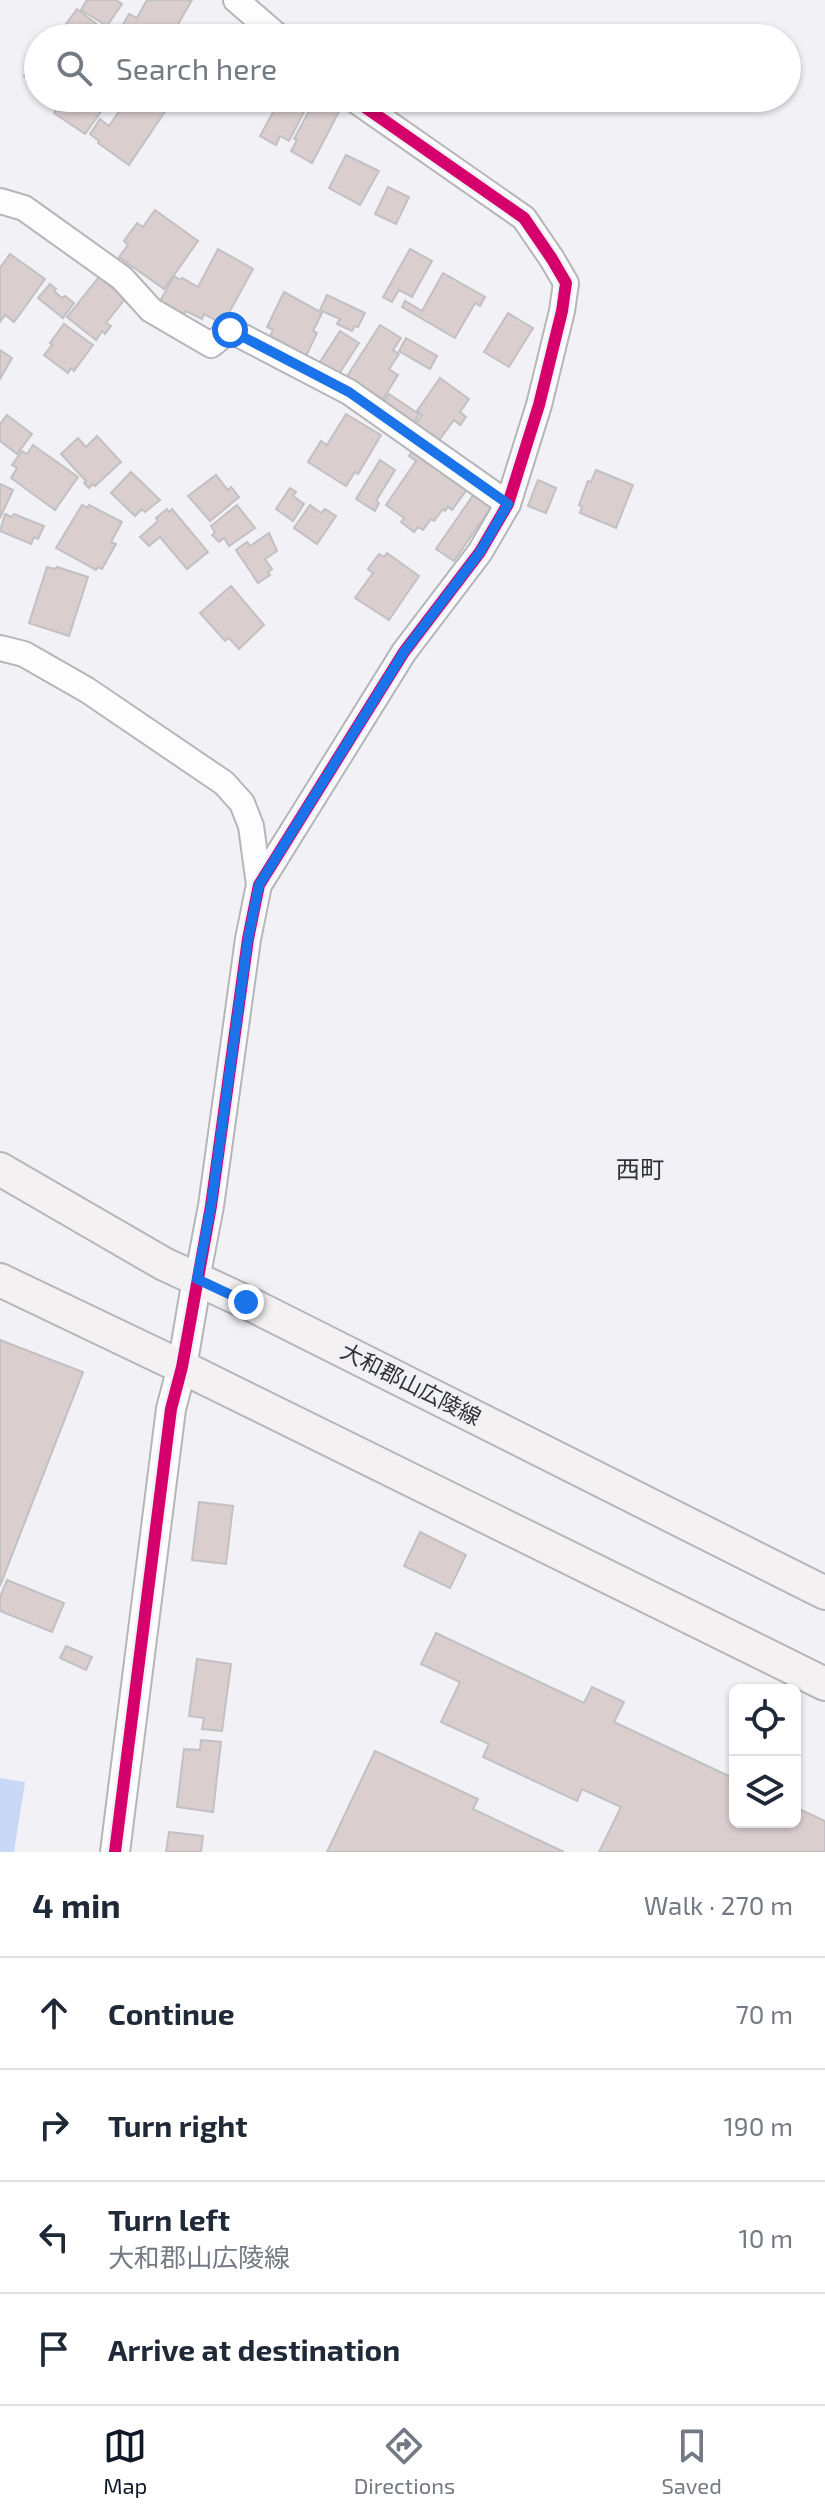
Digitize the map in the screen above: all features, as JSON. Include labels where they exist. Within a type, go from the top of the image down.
[{"type":"main road","name":"大和郡山広陵線","points":[[0,1169],[164,1264],[246,1302],[825,1593]]},
{"type":"main road","points":[[0,1280],[825,1684]]},
{"type":"street","points":[[236,0],[264,24]]},
{"type":"street","points":[[259,885],[404,652],[480,552],[508,504],[539,405],[562,311],[566,283],[524,218],[372,112]]},
{"type":"street","points":[[0,201],[24,208],[122,278],[151,310],[211,345],[230,330],[300,365],[349,392],[508,504]]},
{"type":"street","points":[[0,648],[24,654],[87,690],[224,783],[242,803],[251,826],[259,885],[248,939],[211,1206],[182,1367],[171,1409],[115,1852]]},
{"type":"water","points":[[0,1778],[25,1782],[14,1852],[0,1852]]},
{"type":"building","points":[[87,0],[116,0],[122,4],[108,24],[81,10]]},
{"type":"building","points":[[147,0],[192,0],[178,24],[123,24],[129,14],[137,18]]},
{"type":"building","points":[[77,9],[96,24],[66,24]]},
{"type":"building","points":[[55,112],[101,112],[85,134]]},
{"type":"building","points":[[118,112],[165,112],[129,165],[90,134],[100,119],[109,126]]},
{"type":"building","points":[[273,112],[304,112],[289,141],[280,136],[276,145],[260,136]]},
{"type":"building","points":[[308,112],[339,112],[312,163],[291,151],[297,140],[294,139]]},
{"type":"building","points":[[346,155],[379,171],[360,205],[329,188]]},
{"type":"building","points":[[388,187],[409,197],[396,224],[375,214]]},
{"type":"building","points":[[155,210],[198,241],[164,289],[119,257],[128,245],[124,241],[137,223],[143,227]]},
{"type":"building","points":[[218,249],[253,269],[223,324],[204,314],[202,319],[186,311],[184,314],[160,301],[174,276],[198,287]]},
{"type":"building","points":[[410,249],[432,261],[412,297],[399,290],[392,302],[383,297]]},
{"type":"building","points":[[10,254],[45,279],[14,322],[5,315],[0,322],[0,268]]},
{"type":"building","points":[[443,273],[485,297],[480,306],[475,303],[455,338],[402,307],[405,301],[422,311]]},
{"type":"building","points":[[99,277],[125,299],[106,323],[111,326],[105,334],[102,331],[96,340],[67,317]]},
{"type":"building","points":[[50,284],[62,298],[65,296],[74,303],[63,318],[38,298]]},
{"type":"building","points":[[284,292],[322,313],[306,356],[269,338],[273,330],[267,327]]},
{"type":"building","points":[[327,295],[365,313],[358,327],[355,326],[352,331],[337,324],[340,319],[320,310]]},
{"type":"building","points":[[508,313],[533,328],[509,367],[484,352]]},
{"type":"building","points":[[64,324],[93,345],[74,371],[71,368],[68,373],[44,355]]},
{"type":"building","points":[[380,325],[401,338],[393,350],[399,354],[389,369],[398,375],[380,404],[344,381]]},
{"type":"building","points":[[340,331],[359,343],[337,377],[318,365]]},
{"type":"building","points":[[406,338],[437,356],[430,369],[399,351]]},
{"type":"building","points":[[0,350],[12,358],[0,379]]},
{"type":"building","points":[[440,378],[469,399],[460,412],[466,417],[460,425],[454,420],[437,443],[414,426],[422,415],[417,411]]},
{"type":"building","points":[[389,394],[419,414],[412,426],[382,405]]},
{"type":"building","points":[[346,414],[381,435],[358,474],[355,472],[346,486],[308,462],[321,441],[327,445]]},
{"type":"building","points":[[7,415],[32,434],[17,454],[0,441],[0,424]]},
{"type":"building","points":[[97,436],[121,462],[89,488],[61,454],[78,438],[86,447]]},
{"type":"building","points":[[33,445],[78,477],[55,510],[11,478],[17,468],[12,465],[22,451],[27,454]]},
{"type":"building","points":[[413,450],[468,488],[452,510],[448,507],[445,511],[443,509],[423,530],[418,527],[414,532],[401,522],[404,518],[386,505],[416,461],[409,456]]},
{"type":"building","points":[[380,460],[395,470],[376,501],[379,503],[375,511],[356,499]]},
{"type":"building","points":[[596,470],[633,485],[616,528],[580,513],[582,507],[579,505]]},
{"type":"building","points":[[131,472],[160,500],[135,516],[111,493]]},
{"type":"building","points":[[216,475],[228,490],[231,487],[239,497],[210,521],[188,496]]},
{"type":"building","points":[[538,480],[556,488],[546,513],[528,506]]},
{"type":"building","points":[[0,484],[13,490],[0,518]]},
{"type":"building","points":[[290,488],[296,492],[293,496],[304,504],[293,521],[276,509]]},
{"type":"building","points":[[476,491],[494,503],[454,561],[436,549]]},
{"type":"building","points":[[82,505],[88,508],[89,505],[122,522],[111,542],[116,544],[102,569],[98,567],[96,570],[56,548]]},
{"type":"building","points":[[237,505],[255,528],[229,546],[224,538],[219,542],[212,535],[215,532],[211,526]]},
{"type":"building","points":[[310,505],[321,513],[325,509],[336,516],[317,544],[294,528]]},
{"type":"building","points":[[167,509],[169,512],[172,509],[208,552],[187,569],[160,537],[149,546],[140,537]]},
{"type":"building","points":[[5,514],[12,517],[14,514],[44,526],[38,539],[34,537],[31,544],[0,531]]},
{"type":"building","points":[[269,533],[277,551],[265,559],[272,569],[268,572],[270,575],[258,583],[236,550],[247,542],[250,546]]},
{"type":"building","points":[[387,553],[419,576],[389,620],[355,598],[373,573],[368,569],[379,554],[384,557]]},
{"type":"building","points":[[47,567],[88,577],[69,636],[29,623]]},
{"type":"building","points":[[231,586],[264,625],[239,649],[229,638],[225,641],[200,613]]},
{"type":"building","points":[[0,1340],[83,1372],[0,1586]]},
{"type":"building","points":[[199,1502],[233,1506],[226,1564],[192,1560]]},
{"type":"building","points":[[420,1532],[466,1555],[450,1588],[404,1566]]},
{"type":"building","points":[[7,1580],[64,1603],[52,1632],[0,1611],[0,1597]]},
{"type":"building","points":[[436,1633],[584,1703],[592,1687],[624,1702],[614,1722],[729,1776],[729,1828],[801,1828],[801,1810],[825,1821],[825,1852],[599,1852],[621,1807],[582,1789],[577,1801],[483,1757],[489,1744],[441,1722],[460,1682],[421,1664]]},
{"type":"building","points":[[66,1646],[92,1657],[86,1670],[60,1658]]},
{"type":"building","points":[[197,1659],[231,1664],[222,1731],[202,1729],[204,1718],[189,1716]]},
{"type":"building","points":[[201,1740],[221,1742],[213,1812],[177,1807],[184,1749],[200,1750]]},
{"type":"building","points":[[375,1751],[478,1799],[473,1809],[564,1852],[327,1852]]},
{"type":"building","points":[[169,1832],[203,1836],[201,1852],[166,1852]]},
{"type":"cycle path","points":[[115,1852],[171,1409],[182,1367],[211,1206],[248,939],[259,885],[404,652],[480,552],[508,504],[539,405],[562,311],[566,283],[524,218],[372,112]]},
{"type":"district","name":"西町","points":[[640,1170]]},
{"type":"route","points":[[230,330],[349,392],[508,504],[480,552],[404,652],[259,885],[248,939],[211,1206],[197,1279],[246,1302]]}]
